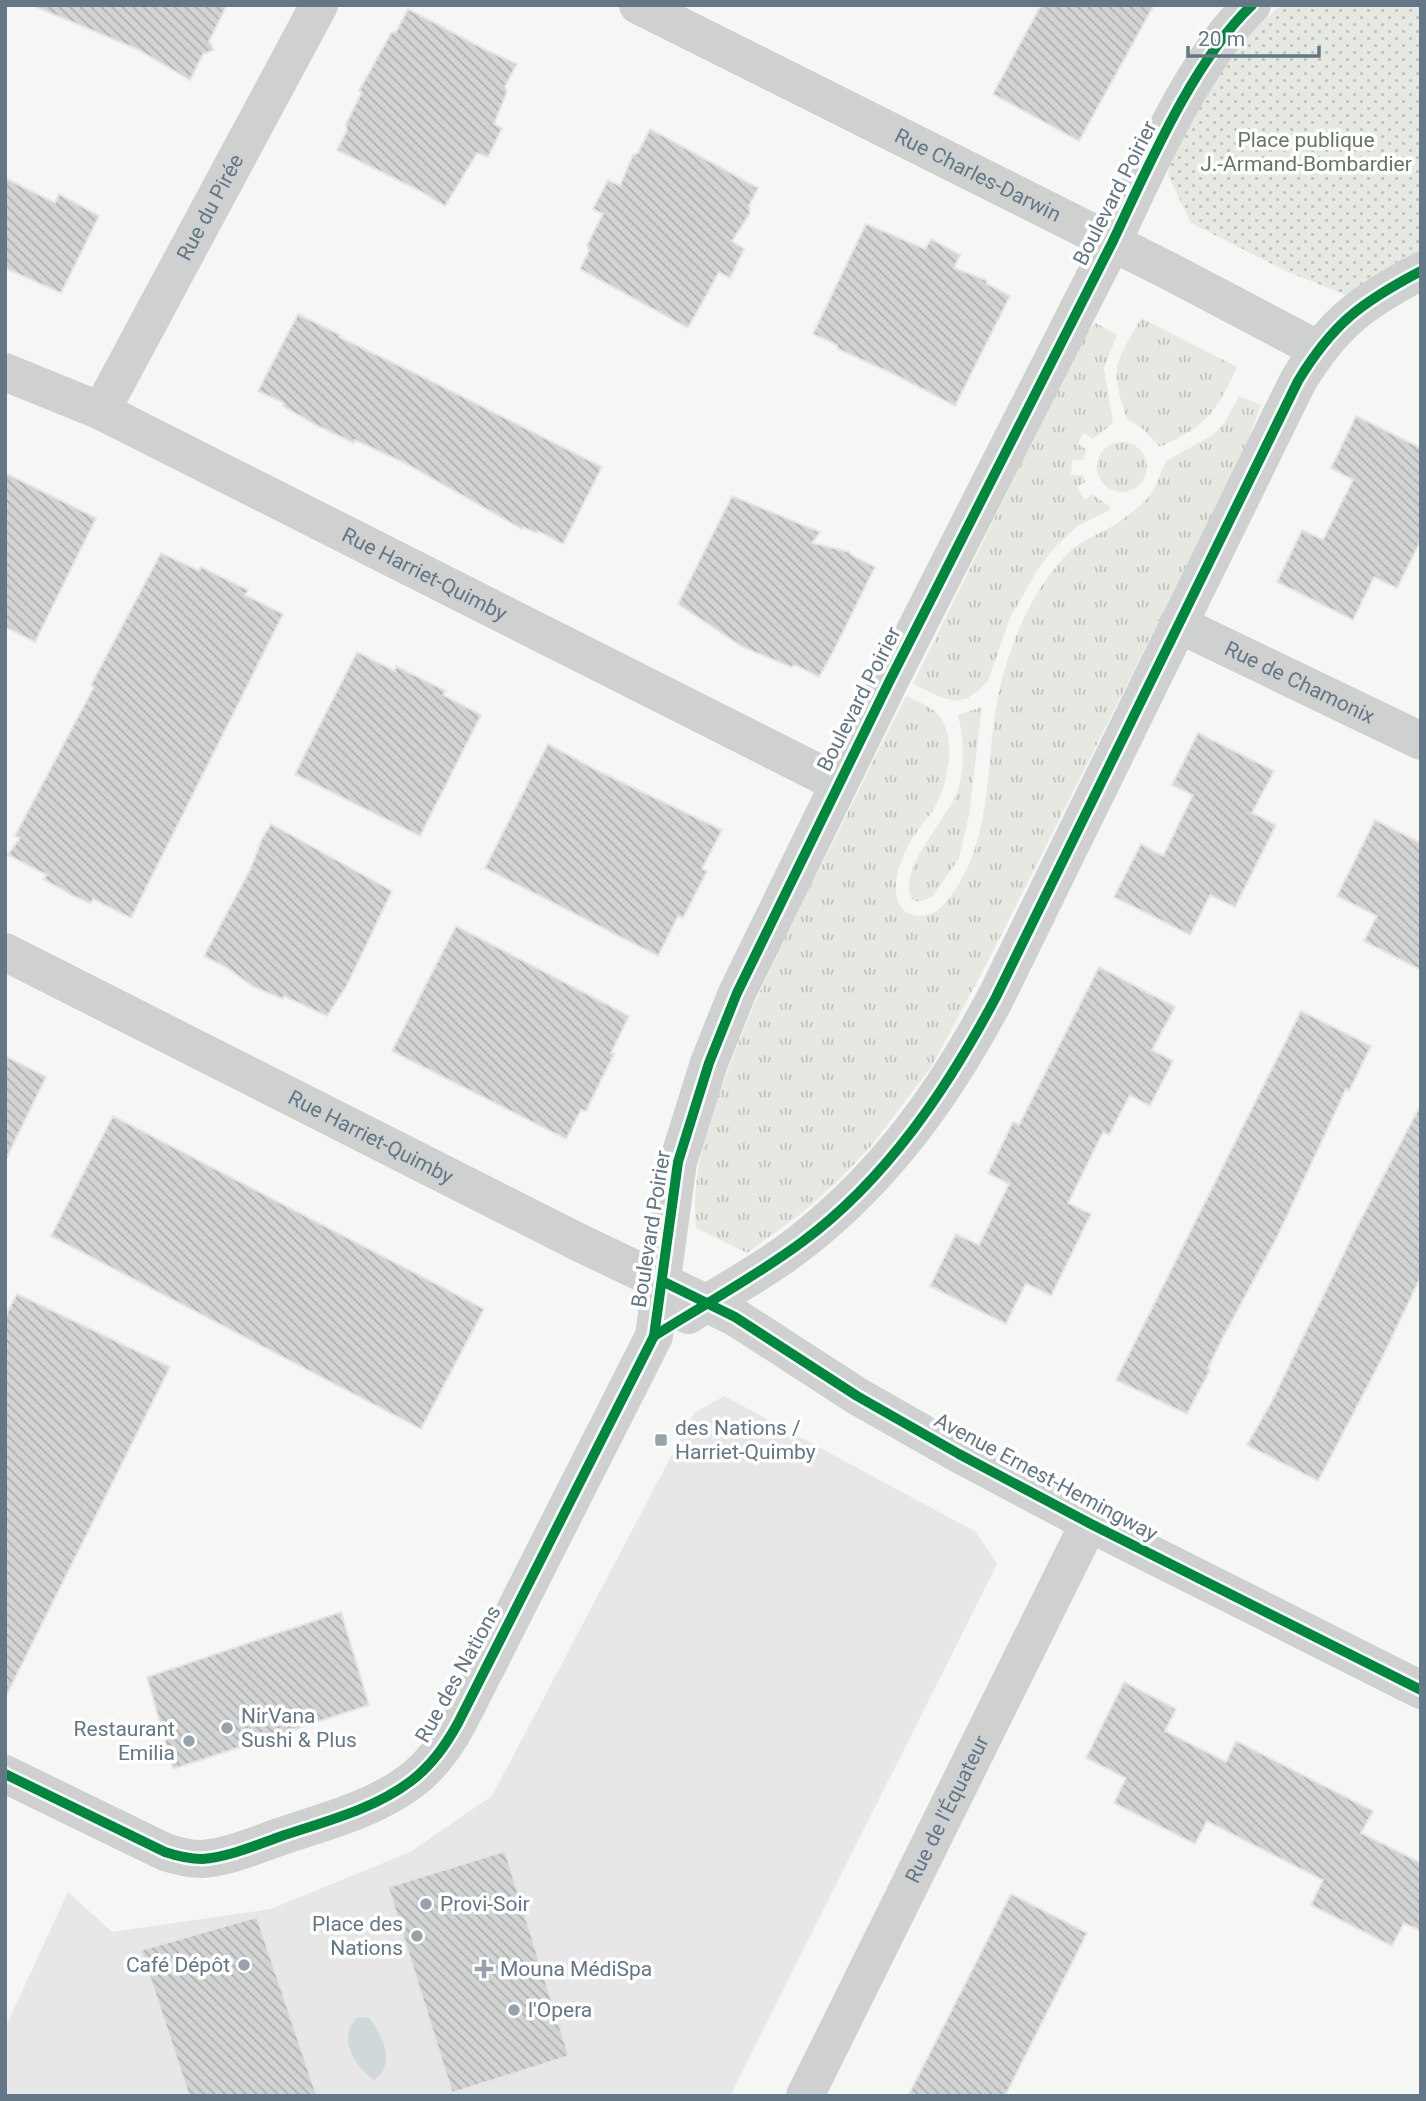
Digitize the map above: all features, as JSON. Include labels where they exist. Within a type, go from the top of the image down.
[{"type":"street","name":"Rue du Pirée","points":[[101,411],[319,5]]},
{"type":"street","name":"Rue Charles-Darwin","points":[[638,5],[1317,349]]},
{"type":"street","name":"Boulevard Poirier","points":[[654,1336],[678,1162],[709,1063],[737,993],[838,783],[1154,156],[1203,66],[1252,5]]},
{"type":"street","name":"Boulevard Poirier","points":[[654,1336],[804,1241],[840,1209],[913,1131],[943,1090],[996,997],[1293,391],[1317,349],[1357,309],[1421,271]]},
{"type":"street","name":"Rue Harriet-Quimby","points":[[5,372],[101,411],[838,783]]},
{"type":"street","name":"Rue de Chamonix","points":[[1178,624],[1421,741]]},
{"type":"street","name":"Rue Harriet-Quimby","points":[[5,952],[578,1242],[662,1281]]},
{"type":"street","name":"Avenue Ernest-Hemingway","points":[[662,1281],[735,1317],[903,1424],[1089,1523],[1421,1690]]},
{"type":"street","name":"Rue des Nations","points":[[5,1774],[165,1852],[184,1858],[201,1859],[234,1853],[372,1804],[396,1791],[423,1770],[451,1736],[654,1336]]},
{"type":"street","name":"Rue de l'Équateur","points":[[806,2096],[1089,1523]]},
{"type":"shaded area","points":[[724,1396],[976,1532],[997,1564],[730,2096],[5,2096],[5,2028],[68,1892],[112,1932],[271,1909],[410,1852],[492,1796],[694,1413]]},
{"type":"shaded area","points":[[358,2017],[369,2018],[385,2049],[385,2066],[374,2080],[360,2067],[348,2042],[352,2025]]},
{"type":"green space","name":"Place publique J.-Armand-Bombardier","points":[[1281,5],[1421,5],[1421,251],[1346,295],[1286,271],[1191,223],[1168,175],[1169,167],[1189,126],[1215,80],[1253,30]]},
{"type":"green space","points":[[1141,318],[1237,367],[1222,397],[1208,416],[1189,432],[1160,447],[1143,429],[1127,419],[1117,381],[1120,357]]},
{"type":"green space","points":[[1096,323],[1117,335],[1104,368],[1113,423],[1093,439],[1083,433],[1078,444],[1087,450],[1083,460],[1072,460],[1071,475],[1083,475],[1085,482],[1077,487],[1085,500],[1092,494],[1110,507],[1110,510],[1079,525],[1056,546],[1038,569],[1010,618],[988,681],[968,698],[956,701],[940,697],[913,684],[1085,334]]},
{"type":"green space","points":[[1239,396],[1261,405],[1243,454],[987,963],[932,1066],[872,1145],[841,1178],[803,1212],[747,1253],[696,1228],[696,1186],[703,1146],[740,1039],[788,933],[906,696],[934,710],[940,716],[947,730],[948,741],[945,782],[932,812],[908,846],[897,876],[896,895],[899,904],[908,913],[925,916],[934,913],[950,897],[965,873],[975,848],[982,821],[1001,683],[1019,629],[1037,594],[1073,549],[1119,522],[1147,499],[1156,486],[1166,461],[1213,435],[1225,422]]},
{"type":"green space","points":[[1122,442],[1140,449],[1147,467],[1140,485],[1122,492],[1104,485],[1097,467],[1104,449]]},
{"type":"green space","points":[[982,707],[969,815],[959,858],[932,897],[919,902],[913,900],[909,889],[910,875],[916,860],[958,790],[963,752],[958,715]]},
{"type":"building","points":[[31,5],[227,5],[209,41],[214,50],[203,54],[190,80],[137,49]]},
{"type":"building","points":[[1041,5],[1154,5],[1079,141],[993,94]]},
{"type":"building","points":[[408,9],[517,64],[505,86],[507,92],[494,124],[502,128],[488,157],[477,153],[445,206],[337,150],[362,92],[359,91],[391,33],[396,32]]},
{"type":"building","points":[[650,129],[758,188],[749,206],[750,213],[732,241],[744,249],[730,278],[719,272],[688,328],[580,269],[589,251],[587,245],[603,214],[593,209],[608,180],[620,186],[633,155],[638,153]]},
{"type":"building","points":[[5,178],[55,203],[59,194],[99,216],[61,293],[5,268]]},
{"type":"building","points":[[866,224],[925,249],[931,239],[960,255],[954,268],[986,280],[987,284],[1010,296],[955,406],[813,334]]},
{"type":"building","points":[[298,314],[340,335],[339,337],[602,467],[563,544],[538,531],[536,533],[523,527],[522,529],[405,463],[316,425],[283,406],[284,403],[258,391]]},
{"type":"building","points":[[1356,416],[1421,448],[1421,540],[1397,588],[1374,577],[1353,620],[1277,582],[1302,530],[1323,540],[1353,480],[1331,468]]},
{"type":"building","points":[[5,473],[96,518],[35,642],[5,627]]},
{"type":"building","points":[[732,496],[820,532],[812,543],[849,552],[875,567],[819,677],[796,665],[791,667],[743,647],[678,604]]},
{"type":"building","points":[[161,553],[199,571],[201,567],[248,590],[245,595],[283,614],[131,918],[93,899],[91,904],[72,895],[43,879],[47,875],[8,855],[20,838],[15,836]]},
{"type":"building","points":[[357,652],[395,671],[396,666],[446,691],[443,695],[481,715],[420,836],[295,774]]},
{"type":"building","points":[[1198,733],[1274,771],[1252,813],[1276,825],[1235,907],[1210,895],[1190,935],[1114,897],[1141,844],[1163,856],[1193,795],[1172,785]]},
{"type":"building","points":[[548,744],[722,830],[702,869],[707,871],[683,918],[678,916],[658,956],[485,868]]},
{"type":"building","points":[[1375,820],[1421,843],[1421,970],[1364,941],[1377,916],[1337,896]]},
{"type":"building","points":[[271,824],[392,891],[347,985],[327,1016],[284,996],[283,999],[254,987],[226,967],[204,956]]},
{"type":"building","points":[[456,926],[629,1016],[586,1111],[581,1110],[566,1139],[392,1051]]},
{"type":"building","points":[[1099,967],[1175,1007],[1152,1050],[1173,1061],[1150,1106],[1130,1095],[1109,1135],[1103,1132],[1068,1203],[1091,1214],[1051,1296],[1026,1283],[1006,1324],[930,1286],[956,1234],[979,1245],[1009,1184],[988,1173],[1013,1122],[1019,1125]]},
{"type":"building","points":[[1301,1011],[1371,1046],[1349,1091],[1346,1089],[1278,1235],[1223,1337],[1208,1368],[1210,1370],[1187,1414],[1116,1380]]},
{"type":"building","points":[[5,1056],[46,1077],[5,1161]]},
{"type":"building","points":[[1421,1104],[1421,1276],[1318,1481],[1247,1445],[1271,1403]]},
{"type":"building","points":[[113,1116],[484,1309],[421,1429],[51,1236]]},
{"type":"building","points":[[17,1294],[170,1367],[5,1698],[5,1317]]},
{"type":"building","points":[[341,1612],[369,1705],[173,1769],[147,1677]]},
{"type":"building","points":[[1124,1682],[1176,1709],[1165,1731],[1226,1762],[1236,1741],[1373,1811],[1361,1833],[1421,1863],[1421,1931],[1404,1923],[1392,1946],[1311,1905],[1323,1880],[1207,1821],[1195,1844],[1114,1803],[1126,1778],[1086,1758]]},
{"type":"building","points":[[505,1851],[569,2056],[452,2093],[388,1887]]},
{"type":"building","points":[[1011,1894],[1087,1933],[1005,2096],[908,2096]]},
{"type":"building","points":[[257,1917],[317,2096],[189,2096],[141,1950]]},
{"type":"cycle path","points":[[5,1774],[165,1852],[202,1859],[241,1851],[364,1808],[411,1781],[443,1747],[458,1723],[654,1336],[678,1162],[709,1063],[737,993],[889,682],[1173,117],[1210,55],[1252,5]]},
{"type":"cycle path","points":[[654,1336],[802,1242],[861,1190],[912,1130],[957,1065],[996,997],[1298,381],[1324,344],[1350,316],[1382,293],[1421,271]]},
{"type":"cycle path","points":[[662,1281],[735,1317],[857,1396],[959,1454],[1089,1523],[1421,1690]]},
{"type":"place","name":"des Nations / Harriet-Quimby","points":[[661,1440]]},
{"type":"place","name":"NirVana Sushi & Plus","points":[[227,1728]]},
{"type":"place","name":"Restaurant Emilia","points":[[189,1741]]},
{"type":"place","name":"Provi-Soir","points":[[426,1904]]},
{"type":"place","name":"Place des Nations","points":[[417,1936]]},
{"type":"place","name":"Café Dépôt","points":[[244,1965]]},
{"type":"place","name":"Mouna MédiSpa","points":[[484,1969]]},
{"type":"place","name":"l'Opera","points":[[514,2010]]}]
